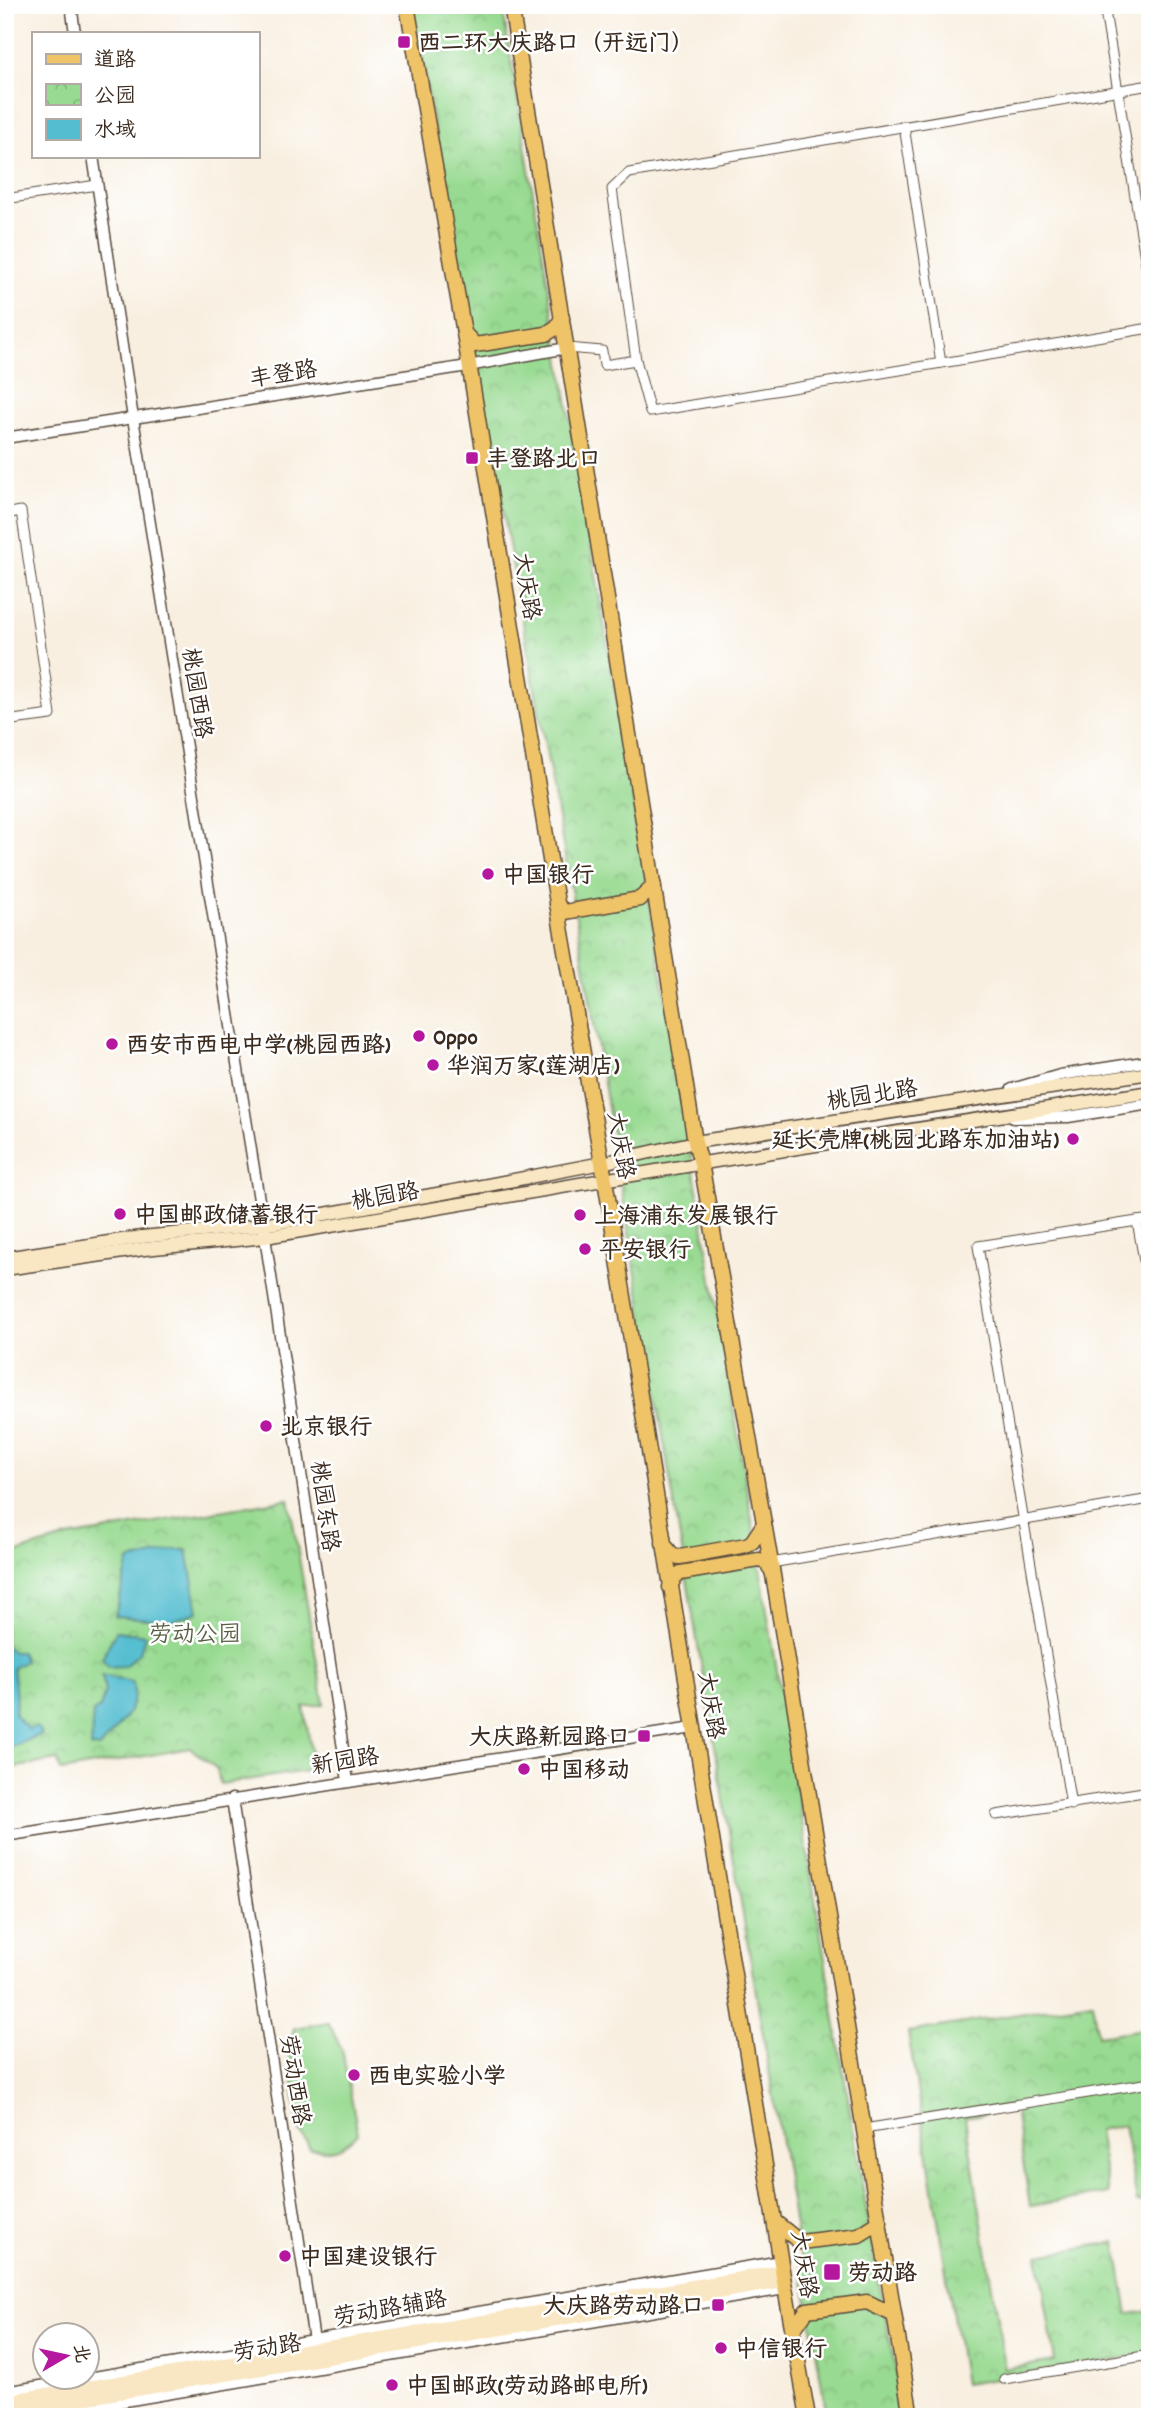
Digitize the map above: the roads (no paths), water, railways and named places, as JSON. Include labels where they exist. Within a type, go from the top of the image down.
[{"type":"main road","name":"大庆路","points":[[407,5],[605,1180],[692,1728],[808,2417]]},
{"type":"main road","points":[[511,5],[695,1142],[701,1163],[764,1524],[911,2417]]},
{"type":"main road","points":[[464,333],[475,345],[546,334],[557,327],[562,318]]},
{"type":"main road","points":[[468,364],[477,350],[550,337],[561,340],[567,346]]},
{"type":"main road","points":[[557,905],[565,912],[640,899],[653,886]]},
{"type":"main road","points":[[560,925],[566,916],[642,904],[650,904],[657,909]]},
{"type":"main road","name":"桃园北路","points":[[602,1163],[695,1142],[1150,1073]]},
{"type":"main road","name":"桃园北路","points":[[605,1180],[1150,1092]]},
{"type":"main road","name":"桃园路","points":[[5,1258],[142,1237],[264,1231],[602,1163]]},
{"type":"main road","name":"桃园路","points":[[5,1269],[605,1180]]},
{"type":"main road","points":[[662,1542],[673,1556],[680,1557],[746,1545],[752,1542],[764,1524]]},
{"type":"main road","points":[[670,1587],[675,1576],[681,1573],[759,1560],[771,1567]]},
{"type":"main road","points":[[775,2222],[800,2242],[859,2235],[880,2222]]},
{"type":"main road","name":"劳动路","points":[[5,2401],[316,2354],[783,2276]]},
{"type":"main road","points":[[793,2330],[807,2311],[867,2302],[894,2315]]},
{"type":"main road","name":"劳动路","points":[[5,2412],[316,2354]]},
{"type":"street","points":[[71,5],[75,32]]},
{"type":"street","points":[[1104,5],[1150,289]]},
{"type":"street","points":[[1150,85],[629,173],[612,190],[636,360],[650,412],[1150,328]]},
{"type":"street","points":[[904,126],[941,363]]},
{"type":"street","name":"桃园西路","points":[[93,158],[264,1231]]},
{"type":"street","points":[[5,199],[97,185]]},
{"type":"street","points":[[567,346],[602,351],[604,365],[636,360]]},
{"type":"street","name":"丰登路","points":[[5,438],[468,364]]},
{"type":"street","points":[[5,514],[21,511],[51,715],[5,721]]},
{"type":"street","points":[[986,1097],[1060,1075],[1150,1061]]},
{"type":"street","points":[[975,1119],[1068,1117],[1150,1104]]},
{"type":"street","points":[[1071,1805],[978,1246],[1150,1219]]},
{"type":"street","points":[[1137,1221],[1150,1294]]},
{"type":"street","name":"桃园东路","points":[[264,1231],[348,1780]]},
{"type":"street","points":[[771,1567],[1150,1499]]},
{"type":"street","name":"新园路","points":[[5,1836],[692,1728]]},
{"type":"street","points":[[996,1815],[1150,1791]]},
{"type":"street","name":"劳动西路","points":[[232,1799],[316,2354]]},
{"type":"street","points":[[864,2129],[1150,2083]]},
{"type":"street","name":"劳动路辅路","points":[[5,2392],[316,2354],[783,2276]]},
{"type":"street","name":"劳动路辅路","points":[[31,2417],[316,2354]]},
{"type":"street","points":[[1004,2379],[1150,2355]]},
{"type":"water","points":[[175,1550],[187,1550],[198,1612],[171,1621],[115,1616],[129,1561]]},
{"type":"water","points":[[116,1631],[146,1635],[139,1653],[125,1666],[109,1667],[102,1658]]},
{"type":"water","points":[[6,1646],[13,1652],[21,1652],[25,1661],[13,1668],[15,1715],[28,1729],[37,1727],[42,1734],[5,1750]]},
{"type":"water","points":[[102,1675],[132,1682],[134,1692],[130,1710],[99,1748],[91,1747],[93,1712],[100,1708],[105,1692]]},
{"type":"place","name":"西二环大庆路口（开远门）","points":[[404,42]]},
{"type":"place","name":"丰登路北口","points":[[472,458]]},
{"type":"place","name":"中国银行","points":[[488,874]]},
{"type":"place","name":"Oppo","points":[[419,1036]]},
{"type":"place","name":"西安市西电中学(桃园西路)","points":[[112,1044]]},
{"type":"place","name":"华润万家(莲湖店)","points":[[433,1065]]},
{"type":"place","name":"延长壳牌(桃园北路东加油站)","points":[[1073,1139]]},
{"type":"place","name":"中国邮政储蓄银行","points":[[120,1214]]},
{"type":"place","name":"上海浦东发展银行","points":[[580,1215]]},
{"type":"place","name":"平安银行","points":[[585,1249]]},
{"type":"place","name":"北京银行","points":[[266,1426]]},
{"type":"place","name":"大庆路新园路口","points":[[644,1736]]},
{"type":"place","name":"中国移动","points":[[524,1769]]},
{"type":"place","name":"西电实验小学","points":[[354,2075]]},
{"type":"place","name":"中国建设银行","points":[[285,2256]]},
{"type":"place","name":"劳动路","points":[[832,2272]]},
{"type":"place","name":"大庆路劳动路口","points":[[718,2305]]},
{"type":"place","name":"中信银行","points":[[721,2348]]},
{"type":"place","name":"中国邮政(劳动路邮电所)","points":[[392,2385]]},
{"type":"park label","name":"劳动公园","points":[[195,1633]]}]
